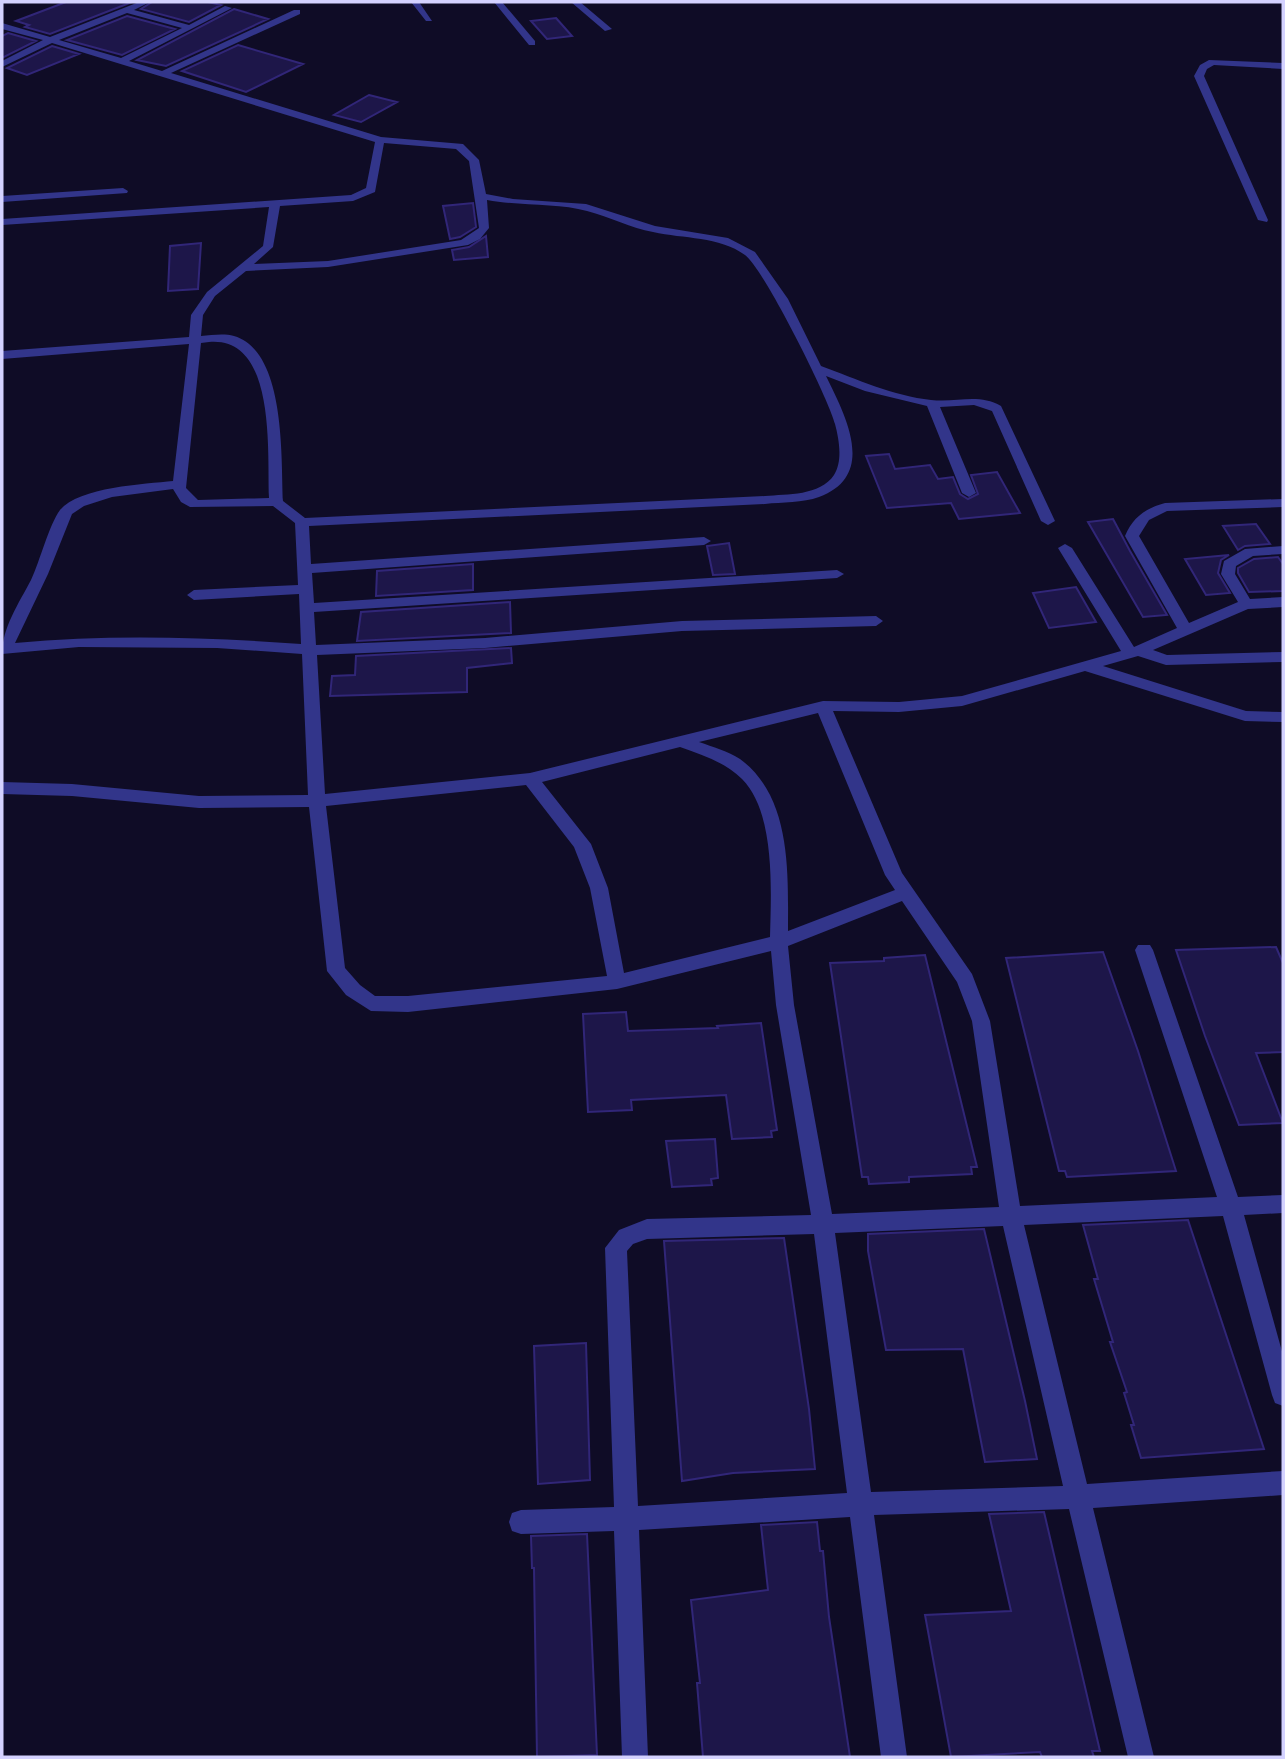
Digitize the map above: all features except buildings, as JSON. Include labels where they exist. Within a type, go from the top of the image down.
[{"type":"street","points":[[2,64],[51,40],[146,2]]},
{"type":"street","points":[[415,2],[429,19]]},
{"type":"street","points":[[498,2],[532,43]]},
{"type":"street","points":[[575,2],[608,29]]},
{"type":"street","points":[[120,61],[228,8]]},
{"type":"street","points":[[127,10],[190,27]]},
{"type":"street","points":[[162,74],[297,12]]},
{"type":"street","points":[[2,26],[380,140],[459,146],[474,160],[484,228],[476,237],[464,243],[328,264],[247,268]]},
{"type":"street","points":[[1263,220],[1199,76],[1203,66],[1212,62],[1283,66]]},
{"type":"street","points":[[2,222],[342,200],[368,194],[374,183],[380,140]]},
{"type":"street","points":[[2,199],[123,191]]},
{"type":"street","points":[[275,204],[268,247],[247,268],[211,294],[197,315],[180,484],[186,499],[195,504],[276,502],[302,522],[765,500],[813,495],[831,487],[842,474],[847,448],[841,420],[782,299],[751,254],[724,240],[653,229],[586,206],[513,202],[481,196]]},
{"type":"street","points":[[2,355],[225,338],[236,340],[259,362],[271,404],[276,502]]},
{"type":"street","points":[[815,368],[869,388],[932,404],[990,404],[997,409],[1048,521]]},
{"type":"street","points":[[932,404],[969,493]]},
{"type":"street","points":[[3,649],[41,574],[66,512],[79,502],[110,493],[180,484]]},
{"type":"street","points":[[1186,630],[1132,536],[1137,522],[1151,512],[1165,507],[1283,503]]},
{"type":"street","points":[[302,522],[317,801],[335,971],[353,990],[371,1003],[408,1004],[617,982],[779,942],[905,893]]},
{"type":"street","points":[[304,569],[704,541]]},
{"type":"street","points":[[1065,548],[1134,652],[1166,660],[1283,657]]},
{"type":"street","points":[[1246,604],[1228,575],[1229,564],[1250,552],[1283,550]]},
{"type":"street","points":[[307,608],[837,574]]},
{"type":"street","points":[[194,595],[306,589]]},
{"type":"street","points":[[2,788],[72,790],[199,802],[317,801],[530,779],[823,706],[899,707],[962,701],[1134,652],[1246,604],[1283,602]]},
{"type":"street","points":[[3,649],[79,642],[217,643],[309,650],[485,643],[682,626],[876,621]]},
{"type":"street","points":[[1086,666],[1245,716],[1283,717]]},
{"type":"street","points":[[823,706],[894,875],[965,979],[981,1021],[1011,1216],[1141,1757]]},
{"type":"street","points":[[682,742],[733,763],[758,787],[770,817],[778,871],[779,942],[785,1005],[823,1224],[894,1757]]},
{"type":"street","points":[[530,779],[582,844],[599,888],[617,982]]},
{"type":"street","points":[[1144,950],[1231,1207],[1283,1395]]},
{"type":"street","points":[[635,1757],[615,1248],[626,1237],[647,1229],[1283,1204]]},
{"type":"street","points":[[521,1522],[626,1519],[859,1504],[1078,1497],[1283,1483]]}]
